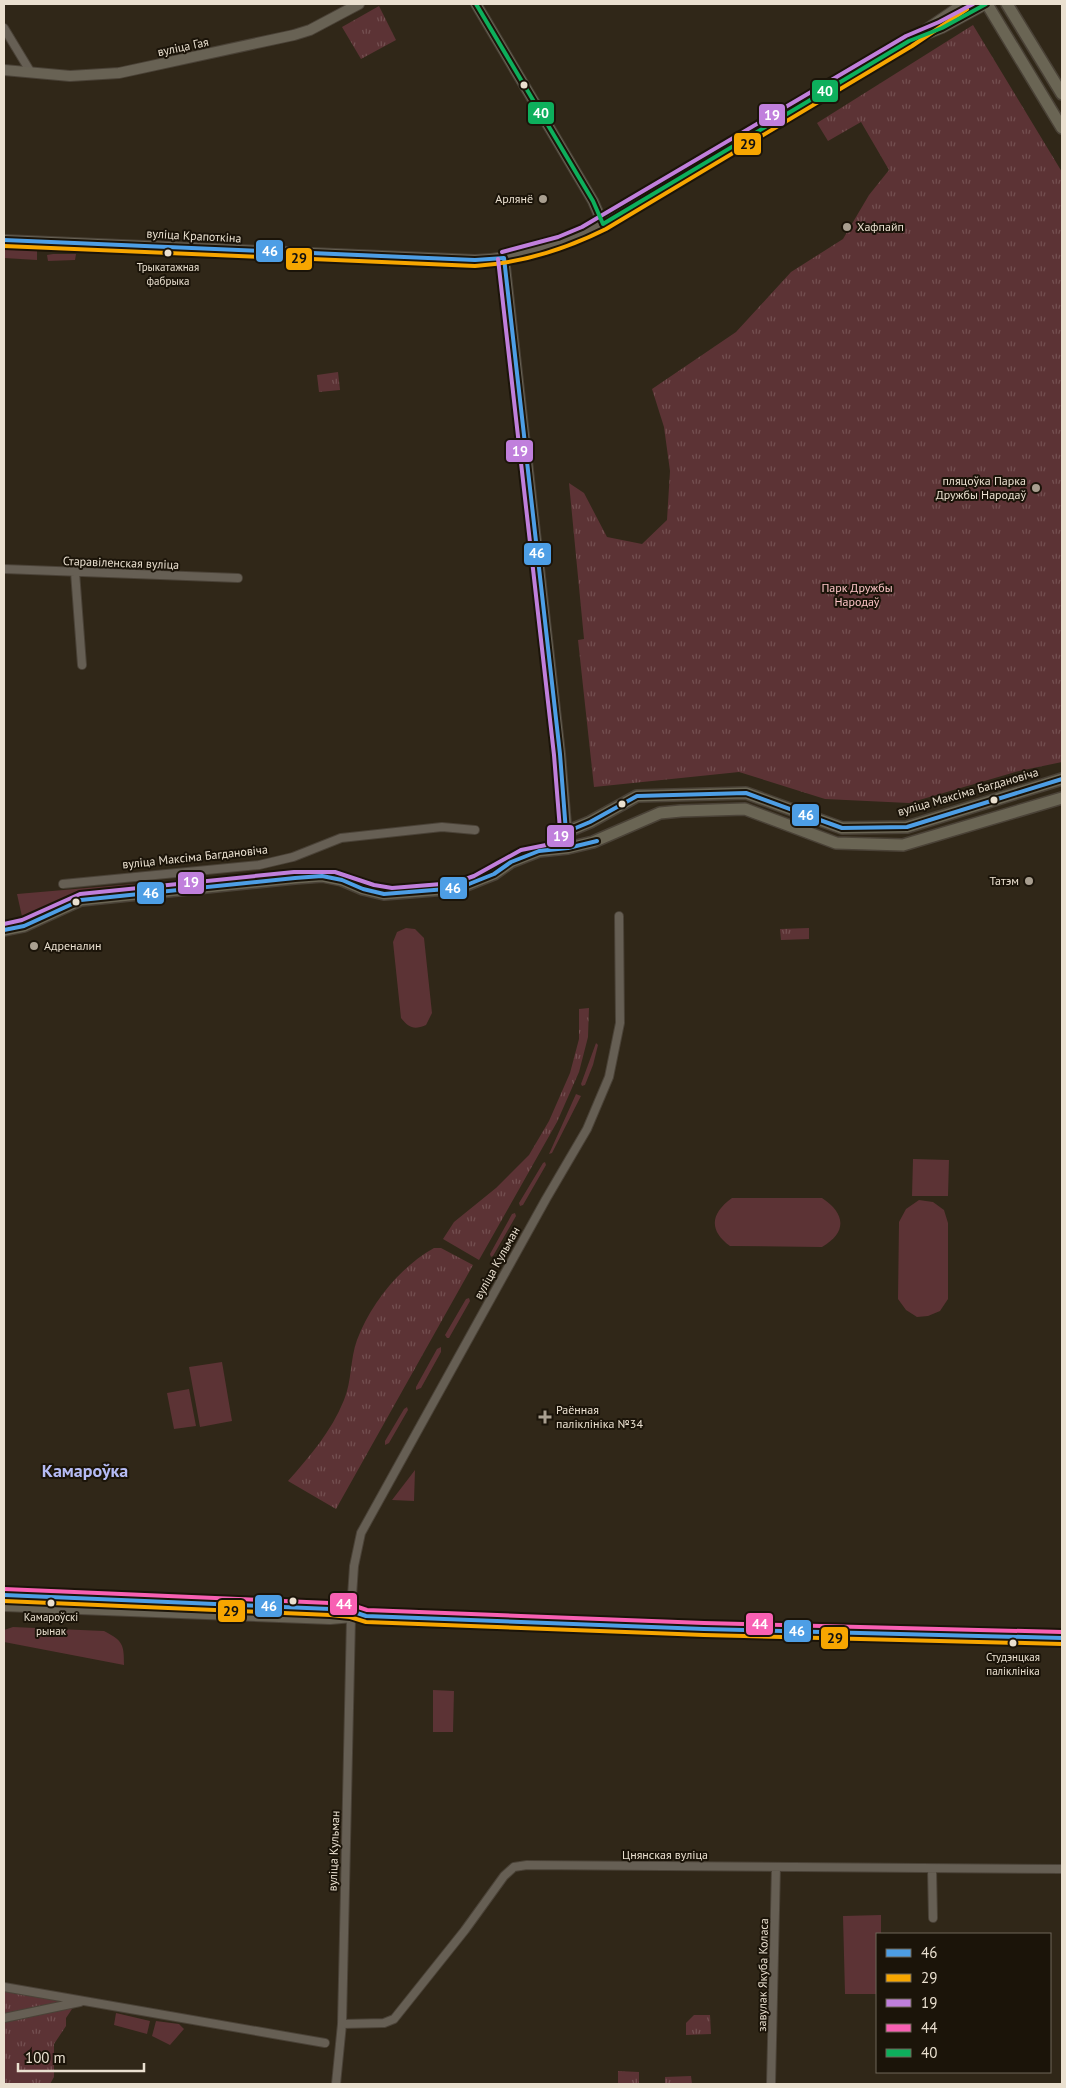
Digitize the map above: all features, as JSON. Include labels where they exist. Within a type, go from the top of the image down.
[{"type":"main road","name":"вуліца Гая","points":[[4,70],[91,76],[119,73],[310,30],[359,4]]},
{"type":"main road","points":[[476,4],[592,201],[603,224]]},
{"type":"main road","points":[[909,41],[963,4]]},
{"type":"main road","points":[[909,41],[942,28],[987,4],[1062,128]]},
{"type":"main road","points":[[1007,4],[1062,94]]},
{"type":"main road","name":"вуліца Крапоткіна","points":[[4,240],[467,260],[504,258],[560,244],[603,224],[909,41]]},
{"type":"main road","points":[[504,258],[560,754],[568,848]]},
{"type":"main road","name":"вуліца Максіма Багдановіча","points":[[566,832],[590,822],[637,796],[746,793],[842,828],[907,827],[1062,779]]},
{"type":"main road","points":[[4,930],[24,926],[81,900],[295,878],[322,876],[342,880],[364,889],[384,894],[459,888],[494,874],[511,862],[528,855],[593,842],[660,813],[746,809],[836,843],[903,845],[1062,798]]},
{"type":"main road","points":[[4,1595],[364,1616],[704,1630],[1062,1638]]},
{"type":"main road","points":[[4,1606],[330,1620],[351,1614]]},
{"type":"street","points":[[4,28],[30,71]]},
{"type":"street","name":"Старавіленская вуліца","points":[[4,569],[238,578]]},
{"type":"street","points":[[75,572],[82,665]]},
{"type":"street","name":"вуліца Максіма Багдановіча","points":[[63,884],[274,863],[341,838],[442,826],[475,830]]},
{"type":"street","name":"вуліца Кульман","points":[[336,2084],[342,2024],[351,1614],[354,1566],[361,1533],[546,1199],[587,1129],[610,1077],[621,1016],[618,916]]},
{"type":"street","name":"Цнянская вуліца","points":[[342,2024],[384,2023],[394,2019],[465,1930],[504,1876],[514,1867],[527,1864],[1062,1869]]},
{"type":"street","name":"завулак Якуба Коласа","points":[[771,2084],[776,1867]]},
{"type":"street","points":[[932,1868],[933,1918]]},
{"type":"street","points":[[4,1987],[325,2043]]},
{"type":"street","points":[[4,2018],[84,2001]]},
{"type":"green space","points":[[379,6],[396,40],[361,59],[342,27]]},
{"type":"green space","name":"Парк Дружбы Народаў","points":[[973,25],[1062,172],[1062,762],[1019,771],[909,803],[825,799],[739,772],[594,787],[578,640],[584,639],[569,483],[584,493],[607,537],[642,544],[667,520],[670,471],[664,427],[652,389],[736,332],[791,272],[843,239],[869,195],[889,170],[861,122],[828,141],[817,123]]},
{"type":"green space","points":[[4,249],[37,250],[37,260],[4,258]]},
{"type":"green space","points":[[76,254],[75,260],[48,261],[47,255]]},
{"type":"green space","points":[[338,372],[340,390],[319,392],[317,375]]},
{"type":"green space","points":[[180,880],[180,883],[79,894],[23,921],[17,894]]},
{"type":"green space","points":[[406,928],[415,929],[424,938],[432,1013],[426,1025],[415,1028],[409,1026],[401,1018],[393,942],[397,932]]},
{"type":"green space","points":[[809,928],[809,939],[781,940],[780,929]]},
{"type":"green space","points":[[589,1008],[588,1037],[579,1072],[557,1122],[479,1260],[443,1239],[454,1222],[496,1188],[529,1155],[549,1121],[570,1073],[579,1039],[579,1009]]},
{"type":"green space","points":[[596,1043],[598,1045],[593,1065],[585,1085],[582,1086],[581,1084]]},
{"type":"green space","points":[[576,1094],[581,1096],[552,1153],[549,1154]]},
{"type":"green space","points":[[913,1159],[949,1160],[948,1196],[912,1196]]},
{"type":"green space","points":[[545,1162],[546,1165],[523,1205],[520,1206],[519,1203]]},
{"type":"green space","points":[[732,1198],[822,1198],[830,1204],[839,1216],[839,1229],[836,1235],[822,1247],[730,1246],[718,1234],[715,1222],[720,1210]]},
{"type":"green space","points":[[919,1200],[933,1202],[944,1210],[948,1223],[948,1299],[940,1311],[928,1316],[917,1317],[906,1310],[898,1299],[899,1222],[906,1209]]},
{"type":"green space","points":[[515,1213],[516,1216],[491,1257],[490,1254],[512,1214]]},
{"type":"green space","points":[[434,1248],[441,1248],[473,1265],[336,1509],[288,1481],[319,1443],[339,1412],[347,1393],[357,1340],[370,1313],[398,1276]]},
{"type":"green space","points":[[469,1298],[470,1301],[449,1338],[447,1338],[445,1335],[466,1299]]},
{"type":"green space","points":[[441,1347],[441,1352],[421,1388],[416,1390],[437,1349]]},
{"type":"green space","points":[[222,1362],[232,1421],[200,1427],[189,1367]]},
{"type":"green space","points":[[189,1389],[196,1426],[174,1429],[167,1393]]},
{"type":"green space","points":[[407,1407],[408,1410],[389,1443],[385,1445],[385,1441]]},
{"type":"green space","points":[[415,1470],[414,1501],[392,1500]]},
{"type":"green space","points":[[13,1627],[104,1631],[121,1644],[124,1652],[124,1665],[4,1642],[4,1630]]},
{"type":"green space","points":[[433,1690],[454,1691],[453,1732],[433,1732]]},
{"type":"green space","points":[[881,1915],[881,1933],[876,1933],[876,1994],[845,1994],[843,1916]]},
{"type":"green space","points":[[4,1991],[76,2003],[66,2018],[66,2026],[54,2044],[54,2077],[50,2084],[4,2084]]},
{"type":"green space","points":[[116,2013],[150,2021],[147,2034],[114,2025]]},
{"type":"green space","points":[[694,2015],[710,2015],[711,2034],[686,2035],[686,2023]]},
{"type":"green space","points":[[156,2021],[179,2024],[184,2029],[170,2045],[152,2036]]},
{"type":"green space","points":[[618,2071],[639,2072],[639,2084],[618,2084]]},
{"type":"green space","points":[[691,2076],[692,2084],[665,2084],[665,2077]]},
{"type":"transit line","name":"40","points":[[476,4],[593,201],[603,224]]},
{"type":"transit line","name":"19","points":[[502,252],[558,237],[582,227],[906,36],[939,22],[973,4]]},
{"type":"transit line","name":"40","points":[[603,224],[909,41],[942,28],[986,4]]},
{"type":"transit line","name":"29","points":[[4,246],[475,266],[526,259],[558,249],[606,229],[912,46],[967,9]]},
{"type":"transit line","name":"46","points":[[4,240],[475,260],[504,258],[560,754],[566,832],[590,822],[637,796],[746,793],[842,828],[907,827],[1062,779]]},
{"type":"transit line","name":"19","points":[[4,924],[22,920],[80,894],[294,872],[335,872],[374,885],[392,888],[454,883],[474,876],[521,850],[561,842],[554,755],[498,259]]},
{"type":"transit line","name":"46","points":[[4,930],[24,926],[81,900],[295,878],[322,876],[342,880],[363,889],[384,894],[459,888],[494,874],[511,862],[539,851],[568,848],[597,841]]},
{"type":"transit line","name":"44","points":[[4,1589],[330,1603],[352,1605],[367,1610],[704,1623],[1062,1632]]},
{"type":"transit line","name":"46","points":[[4,1595],[330,1609],[351,1611],[366,1616],[704,1629],[1062,1638]]},
{"type":"transit line","name":"29","points":[[4,1601],[330,1615],[350,1617],[366,1622],[704,1635],[1062,1644]]},
{"type":"place","name":"Арлянё","points":[[543,199]]},
{"type":"place","name":"Хафпайп","points":[[847,227]]},
{"type":"place","name":"Трыкатажная фабрыка","points":[[168,253]]},
{"type":"place","name":"пляцоўка Парка Дружбы Народаў","points":[[1036,488]]},
{"type":"place","name":"Татэм","points":[[1029,881]]},
{"type":"place","name":"Адреналин","points":[[34,946]]},
{"type":"place","name":"Раённая паліклініка №34","points":[[545,1417]]},
{"type":"place","name":"Камароўскі рынак","points":[[51,1603]]},
{"type":"place","name":"Студэнцкая паліклініка","points":[[1013,1643]]},
{"type":"district","name":"Камароўка","points":[[85,1471]]}]
